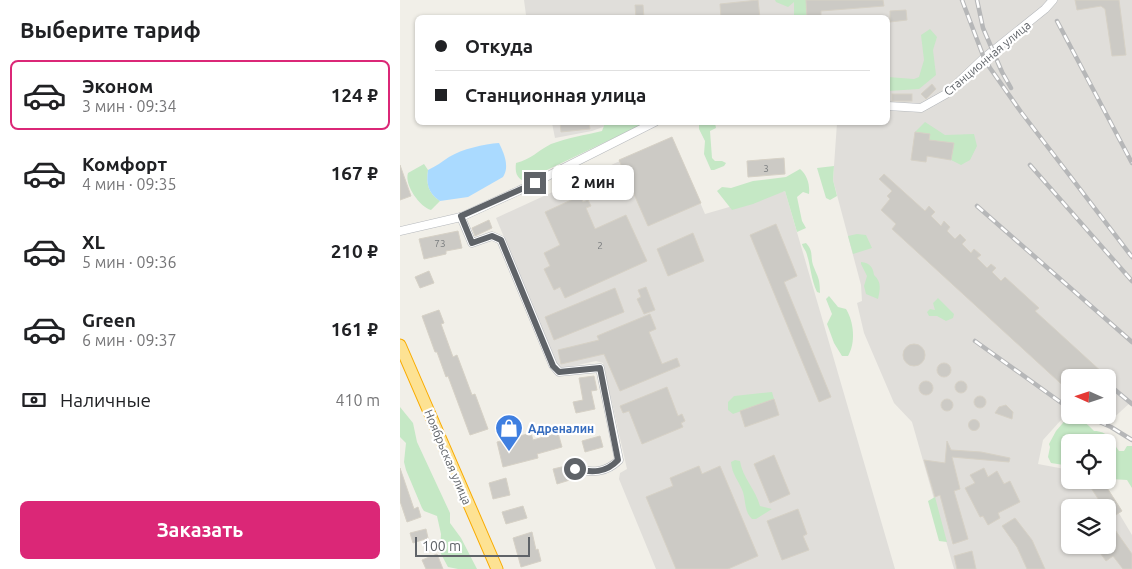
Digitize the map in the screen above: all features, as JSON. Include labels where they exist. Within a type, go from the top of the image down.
[{"type":"highway","name":"Ноябрьская улица","points":[[400,346],[496,569]]},
{"type":"street","name":"Станционная улица","points":[[890,106],[922,108],[946,94],[984,58],[1045,9],[1053,0]]},
{"type":"street","points":[[400,231],[461,216],[518,191],[649,125]]},
{"type":"street","points":[[461,216],[472,243],[492,236],[501,240],[553,366],[559,372],[600,368],[618,460],[611,468],[598,472],[575,469]]},
{"type":"shaded area","points":[[524,0],[1132,0],[1132,401],[1116,416],[1116,369],[1061,369],[1061,420],[1043,440],[1038,464],[1061,468],[1061,489],[1102,489],[1109,499],[1061,499],[1061,554],[1116,554],[1116,509],[1132,535],[1132,569],[954,569],[912,422],[894,403],[864,333],[857,303],[862,301],[861,285],[833,180],[837,125],[890,125],[890,15],[526,15]]},
{"type":"shaded area","points":[[552,125],[608,125],[592,131],[555,138]]},
{"type":"shaded area","points":[[672,137],[705,214],[785,191],[895,569],[656,569],[619,479],[620,473],[627,469],[603,363],[596,361],[559,369],[496,218]]},
{"type":"green space","points":[[775,0],[811,0],[807,15],[794,15],[794,2],[788,7]]},
{"type":"green space","points":[[930,29],[937,37],[933,50],[936,75],[919,89],[890,91],[890,77],[914,79],[919,77],[924,60],[921,35]]},
{"type":"green space","points":[[925,122],[945,135],[974,134],[977,146],[970,160],[961,165],[951,160],[954,143],[929,140],[930,134],[915,132]]},
{"type":"green space","points":[[604,125],[641,125],[524,181],[518,176],[516,163],[521,162],[551,144],[602,131]]},
{"type":"green space","points":[[699,125],[715,125],[716,128],[710,131],[712,158],[715,161],[726,163],[724,166],[711,170],[704,154],[705,141]]},
{"type":"green space","points":[[424,164],[428,170],[427,180],[429,188],[440,201],[431,210],[422,205],[414,195],[407,178],[408,173]]},
{"type":"green space","points":[[834,166],[833,180],[837,196],[830,200],[826,198],[817,168]]},
{"type":"green space","points":[[800,169],[806,177],[809,194],[803,192],[797,197],[802,221],[806,228],[797,232],[785,191],[732,210],[717,191],[722,187],[731,188],[753,181],[786,177]]},
{"type":"green space","points":[[866,235],[872,248],[853,254],[848,236]]},
{"type":"green space","points":[[806,243],[811,251],[813,265],[819,281],[820,293],[817,292],[815,287],[807,253],[802,244]]},
{"type":"green space","points":[[861,262],[867,263],[870,266],[878,280],[880,289],[878,299],[866,294],[864,286],[867,276]]},
{"type":"green space","points":[[829,296],[838,307],[846,309],[851,320],[853,339],[848,356],[842,356],[834,343],[827,324],[832,314],[826,299]]},
{"type":"green space","points":[[938,298],[954,314],[953,318],[946,321],[937,316],[929,316],[927,312],[930,309],[935,310],[933,303]]},
{"type":"green space","points":[[772,392],[774,399],[733,414],[728,410],[728,402],[734,396]]},
{"type":"green space","points":[[400,407],[413,423],[417,442],[450,513],[450,523],[461,538],[477,569],[448,567],[440,552],[441,534],[437,516],[424,511],[406,470],[404,462],[406,443],[400,437]]},
{"type":"green space","points":[[1062,424],[1087,424],[1094,431],[1106,434],[1061,434],[1061,465],[1051,463],[1048,457],[1049,444]]},
{"type":"green space","points":[[1127,446],[1132,446],[1132,488],[1127,480],[1116,479],[1116,447],[1119,451],[1124,451]]},
{"type":"green space","points":[[735,460],[740,461],[743,473],[760,506],[772,509],[756,519],[752,519],[746,510],[743,492],[732,467],[731,462]]},
{"type":"green space","points":[[935,497],[947,542],[939,541],[928,501]]},
{"type":"water","points":[[499,143],[506,164],[503,177],[468,197],[440,201],[430,191],[427,180],[428,170],[460,152]]},
{"type":"building","points":[[758,0],[760,15],[721,15],[720,4]]},
{"type":"building","points":[[806,0],[883,0],[884,6],[821,11],[821,15],[807,15]]},
{"type":"building","points":[[1075,0],[1119,0],[1126,55],[1112,56],[1105,9],[1101,6],[1077,10]]},
{"type":"building","points":[[635,5],[643,5],[644,15],[636,15]]},
{"type":"building","points":[[906,10],[907,20],[890,22],[890,11]]},
{"type":"building","points":[[932,84],[936,89],[926,99],[921,94]]},
{"type":"building","points":[[892,94],[912,94],[912,101],[892,101]]},
{"type":"building","points":[[560,125],[589,125],[590,129],[561,132]]},
{"type":"building","points":[[915,132],[930,134],[929,140],[954,143],[951,160],[927,156],[926,162],[911,160]]},
{"type":"building","points":[[672,137],[701,203],[648,226],[619,160]]},
{"type":"building","points":[[784,158],[785,174],[748,177],[747,161]]},
{"type":"building","points":[[400,165],[411,196],[400,200]]},
{"type":"building","points":[[884,174],[925,211],[929,206],[935,212],[931,216],[941,226],[944,221],[950,227],[947,231],[955,239],[960,234],[966,240],[962,244],[971,253],[974,249],[981,255],[977,258],[987,268],[991,264],[996,268],[992,272],[1001,281],[1005,277],[1039,308],[1035,311],[1099,369],[1061,369],[1061,384],[892,229],[896,224],[881,210],[890,199],[887,196],[892,191],[879,179]]},
{"type":"building","points":[[580,196],[583,202],[588,200],[591,206],[586,208],[595,229],[626,215],[647,261],[565,298],[560,287],[554,290],[544,269],[550,266],[544,253],[560,245],[545,212]]},
{"type":"building","points":[[489,220],[492,228],[475,236],[472,228]]},
{"type":"building","points":[[776,224],[797,276],[784,282],[831,397],[819,402],[750,235]]},
{"type":"building","points":[[458,231],[462,248],[446,251],[446,254],[424,259],[419,239]]},
{"type":"building","points":[[693,233],[704,261],[668,276],[657,249]]},
{"type":"building","points":[[429,271],[434,283],[420,288],[415,277]]},
{"type":"building","points":[[646,287],[655,310],[644,314],[637,299],[641,297],[638,290]]},
{"type":"building","points":[[615,288],[624,312],[554,340],[545,317]]},
{"type":"building","points":[[439,310],[444,323],[441,324],[453,357],[457,355],[472,395],[475,394],[488,429],[470,435],[448,376],[446,377],[437,352],[435,352],[422,316]]},
{"type":"building","points":[[650,314],[656,329],[649,332],[662,364],[677,358],[680,366],[620,391],[604,354],[561,364],[558,350],[599,340],[597,336]]},
{"type":"building","points":[[914,344],[922,347],[925,355],[922,363],[914,366],[906,363],[903,355],[906,347]]},
{"type":"building","points":[[944,363],[949,365],[951,370],[949,375],[944,377],[939,375],[937,370],[939,365]]},
{"type":"building","points":[[594,376],[597,390],[591,391],[595,409],[576,413],[573,402],[583,400],[579,378]]},
{"type":"building","points":[[926,381],[931,383],[933,388],[931,393],[926,395],[921,393],[919,388],[921,383]]},
{"type":"building","points":[[961,381],[967,387],[961,393],[955,387]]},
{"type":"building","points":[[667,387],[678,416],[682,414],[685,421],[681,423],[683,427],[642,444],[629,411],[623,413],[620,406]]},
{"type":"building","points":[[980,396],[986,402],[980,408],[974,402]]},
{"type":"building","points":[[774,399],[779,415],[745,427],[740,411]]},
{"type":"building","points":[[947,399],[953,405],[947,411],[941,405]]},
{"type":"building","points":[[1006,405],[1013,412],[1012,419],[995,413],[999,407]]},
{"type":"building","points":[[974,419],[980,425],[974,431],[968,425]]},
{"type":"building","points":[[531,433],[533,440],[558,433],[562,447],[537,454],[538,458],[503,467],[497,442]]},
{"type":"building","points":[[600,436],[603,447],[585,452],[582,441]]},
{"type":"building","points":[[947,441],[951,450],[981,452],[1010,458],[1009,462],[952,457],[960,489],[954,491],[968,539],[953,544],[940,495],[935,497],[924,460],[945,463]]},
{"type":"building","points":[[774,455],[790,494],[770,503],[754,464]]},
{"type":"building","points":[[570,465],[573,479],[557,484],[553,469]]},
{"type":"building","points":[[699,466],[702,474],[720,466],[758,556],[728,569],[676,569],[646,497],[673,486],[670,478]]},
{"type":"building","points":[[400,468],[414,509],[418,507],[421,517],[407,522],[400,501]]},
{"type":"building","points":[[984,468],[988,477],[997,471],[1004,484],[1010,481],[1020,502],[998,513],[1000,518],[988,525],[983,516],[980,517],[965,488],[975,483],[970,475]]},
{"type":"building","points":[[506,478],[510,495],[493,499],[489,483]]},
{"type":"building","points":[[1092,489],[1108,489],[1114,499],[1098,499]]},
{"type":"building","points":[[1116,502],[1122,511],[1116,515]]},
{"type":"building","points":[[523,506],[527,518],[506,524],[502,512]]},
{"type":"building","points":[[798,509],[807,534],[803,536],[809,550],[782,560],[767,521]]},
{"type":"building","points":[[1015,518],[1032,540],[1045,569],[1027,569],[1017,547],[1002,526]]},
{"type":"building","points":[[426,529],[428,538],[413,543],[410,533]]},
{"type":"building","points":[[1116,531],[1132,554],[1132,569],[1123,569],[1113,556],[1106,561],[1101,554],[1116,554]]},
{"type":"building","points":[[532,532],[536,550],[538,549],[541,561],[521,567],[513,538]]},
{"type":"building","points":[[972,551],[976,569],[957,569],[954,556]]},
{"type":"building","points":[[437,554],[443,569],[426,569],[422,560]]},
{"type":"railway","points":[[962,0],[984,58],[990,68],[1021,112],[1132,257]]},
{"type":"railway","points":[[977,0],[983,28],[1011,88]]},
{"type":"railway","points":[[1057,21],[1132,163]]},
{"type":"railway","points":[[1030,165],[1132,281]]},
{"type":"railway","points":[[977,206],[1132,342]]},
{"type":"railway","points":[[975,341],[1061,403]]},
{"type":"railway","points":[[1116,391],[1132,404]]},
{"type":"railway","points":[[1104,424],[1132,440]]},
{"type":"place","name":"Адреналин","points":[[509,452]]},
{"type":"route","points":[[535,183],[461,216],[472,243],[492,236],[501,240],[553,366],[559,372],[600,368],[618,460],[611,468],[598,472],[586,472],[575,469]]}]
